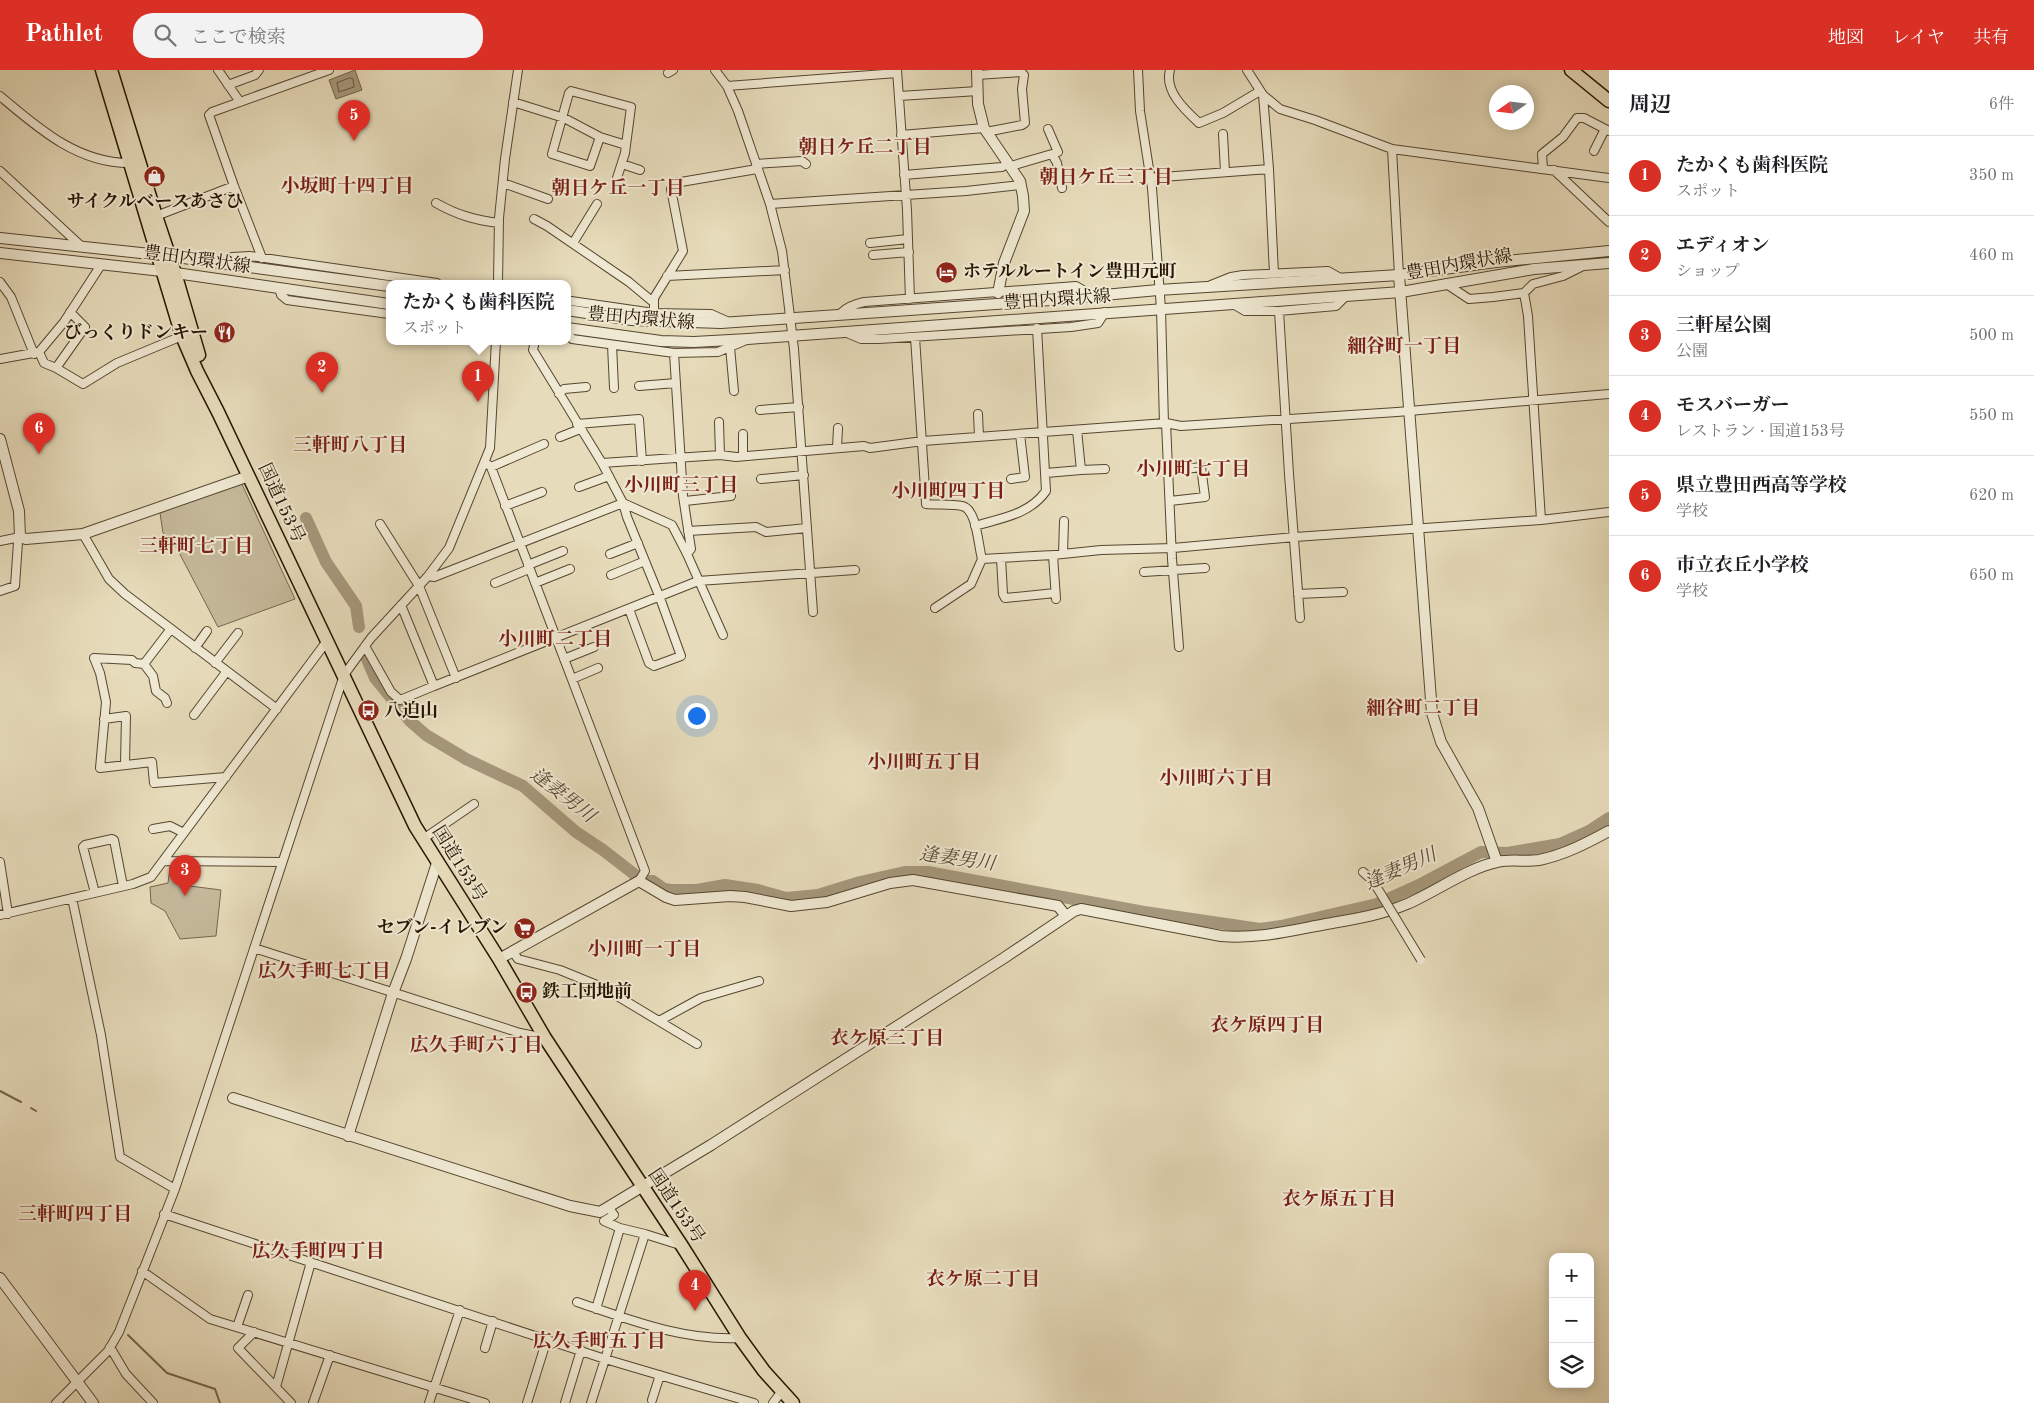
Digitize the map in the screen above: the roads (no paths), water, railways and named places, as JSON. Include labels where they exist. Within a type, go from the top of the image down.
[{"type":"highway","name":"国道153号","points":[[102,70],[129,163],[163,256],[176,273],[194,343],[216,397],[218,412]]},
{"type":"highway","name":"国道153号","points":[[111,70],[156,216],[163,256],[162,271],[182,336],[414,826],[499,959],[545,1038],[644,1187],[740,1338],[764,1371],[777,1400],[793,1403]]},
{"type":"highway","points":[[1571,70],[1609,101]]},
{"type":"street","points":[[228,86],[255,75],[259,70]]},
{"type":"street","points":[[262,258],[209,115],[212,112],[329,70]]},
{"type":"street","points":[[498,280],[499,223],[518,70]]},
{"type":"street","points":[[715,70],[727,86],[738,111],[770,204],[785,270],[799,407],[813,612]]},
{"type":"street","points":[[1138,70],[1140,111],[1152,188],[1158,290],[1161,309],[1165,424],[1179,647]]},
{"type":"street","points":[[1170,70],[1169,76],[1172,91],[1186,111],[1199,123],[1261,93]]},
{"type":"street","points":[[1248,70],[1261,93],[1280,109],[1316,120],[1392,149],[1609,178]]},
{"type":"street","points":[[221,72],[228,86],[240,102]]},
{"type":"street","points":[[727,86],[897,72],[906,196],[910,300]]},
{"type":"street","points":[[901,135],[985,130],[1022,125],[1025,123],[1022,89],[1024,75],[1021,72],[977,72],[978,104],[985,130],[1010,165],[1020,185],[1024,211],[1004,263],[998,293]]},
{"type":"street","points":[[600,137],[590,166],[554,155],[552,152],[571,91],[628,106],[631,110],[626,145],[617,178]]},
{"type":"street","points":[[899,96],[978,91]]},
{"type":"street","points":[[1261,93],[1269,169],[1274,274]]},
{"type":"street","points":[[0,96],[43,132],[70,148],[92,158],[113,163],[129,163]]},
{"type":"street","points":[[513,102],[564,118],[600,137],[626,145]]},
{"type":"street","points":[[1543,169],[1542,154],[1563,137],[1577,118],[1584,118],[1607,130],[1594,151]]},
{"type":"street","points":[[1048,129],[1058,152],[1057,162],[1062,188]]},
{"type":"street","points":[[1223,134],[1226,172]]},
{"type":"street","points":[[1392,149],[1425,636],[1433,718],[1440,742],[1474,797],[1495,855]]},
{"type":"street","points":[[904,176],[1002,167],[1058,152]]},
{"type":"street","points":[[654,313],[653,302],[683,251],[671,189],[675,183],[756,166],[802,161],[806,164]]},
{"type":"street","points":[[622,164],[640,170]]},
{"type":"street","points":[[1149,178],[1269,169]]},
{"type":"street","points":[[1554,170],[1609,222]]},
{"type":"street","points":[[0,171],[81,246]]},
{"type":"street","points":[[503,183],[548,199]]},
{"type":"street","points":[[770,204],[906,196],[1020,185]]},
{"type":"street","points":[[156,216],[234,186]]},
{"type":"street","points":[[436,203],[454,213],[475,220],[499,223]]},
{"type":"street","points":[[573,243],[597,204]]},
{"type":"street","points":[[534,219],[573,243],[629,282],[653,302]]},
{"type":"street","name":"豊田内環状線","points":[[0,238],[163,256],[386,286]]},
{"type":"street","points":[[870,243],[908,240]]},
{"type":"street","name":"豊田内環状線","points":[[571,311],[632,320],[730,322],[1158,290],[1400,275],[1496,262],[1609,251]]},
{"type":"street","points":[[873,255],[909,252]]},
{"type":"street","name":"豊田内環状線","points":[[0,253],[162,271],[386,304]]},
{"type":"street","points":[[226,264],[232,257],[250,256],[416,280]]},
{"type":"street","name":"豊田内環状線","points":[[571,330],[661,341],[694,342],[748,339],[1401,292],[1534,269],[1609,263]]},
{"type":"street","points":[[0,359],[36,353],[70,312],[101,265]]},
{"type":"street","points":[[1448,285],[1469,299],[1524,293],[1533,284],[1563,276],[1583,266]]},
{"type":"street","points":[[667,276],[785,270]]},
{"type":"street","points":[[1207,287],[1231,277],[1274,274],[1328,271],[1342,278]]},
{"type":"street","points":[[0,282],[11,297],[36,353],[44,363],[83,384],[117,363],[182,336]]},
{"type":"street","points":[[841,314],[856,304],[1076,286],[1093,296]]},
{"type":"street","points":[[279,288],[281,295],[287,300],[386,314]]},
{"type":"street","points":[[1524,293],[1528,316],[1540,520]]},
{"type":"street","points":[[952,306],[966,295]]},
{"type":"street","points":[[1233,304],[1245,311],[1279,311],[1336,306],[1346,296]]},
{"type":"street","points":[[571,301],[654,313],[712,314],[730,322]]},
{"type":"street","points":[[1279,311],[1300,618]]},
{"type":"street","points":[[56,368],[85,327],[70,312]]},
{"type":"street","points":[[844,332],[861,339],[962,334],[1098,323],[1105,312]]},
{"type":"street","points":[[991,321],[1001,328],[1009,330]]},
{"type":"street","points":[[962,334],[972,328],[977,322]]},
{"type":"street","points":[[975,526],[1021,512],[1029,508],[1046,491],[1037,328]]},
{"type":"street","points":[[571,337],[572,339],[674,353],[718,352],[748,339]]},
{"type":"street","points":[[915,337],[926,504],[964,507],[971,511],[982,559],[971,584],[934,608]]},
{"type":"street","points":[[56,1403],[110,1347],[119,1332],[175,1189],[344,675],[365,646],[420,586],[449,548],[488,464],[492,440],[496,345]]},
{"type":"street","points":[[534,345],[533,350],[578,427],[602,463],[623,503],[681,656],[654,666],[649,663],[629,609]]},
{"type":"street","points":[[612,345],[614,388]]},
{"type":"street","points":[[730,348],[734,391]]},
{"type":"street","points":[[674,353],[685,501],[691,549],[687,554]]},
{"type":"street","points":[[639,386],[676,383]]},
{"type":"street","points":[[559,394],[564,389],[586,387]]},
{"type":"street","points":[[602,463],[720,455],[743,456],[864,446],[870,448],[923,441],[1165,424],[1181,426],[1286,420],[1609,394]]},
{"type":"street","points":[[760,410],[799,407]]},
{"type":"street","points":[[978,414],[979,437]]},
{"type":"street","points":[[560,437],[578,427],[640,419],[642,461]]},
{"type":"street","points":[[718,422],[720,455]]},
{"type":"street","points":[[837,448],[838,428]]},
{"type":"street","points":[[1078,430],[1081,470]]},
{"type":"street","points":[[743,434],[743,456]]},
{"type":"street","points":[[1011,479],[1024,477],[1020,434]]},
{"type":"street","points":[[0,439],[19,512],[20,537],[15,586],[0,590]]},
{"type":"street","points":[[488,464],[544,444]]},
{"type":"street","points":[[488,464],[506,506],[645,871],[639,882],[499,959]]},
{"type":"street","points":[[1169,471],[1201,467],[1205,498],[1170,501]]},
{"type":"street","points":[[1046,473],[1105,469]]},
{"type":"street","points":[[761,479],[804,475]]},
{"type":"street","points":[[0,541],[20,537],[26,539],[83,534],[249,476]]},
{"type":"street","points":[[579,487],[609,476]]},
{"type":"street","points":[[506,506],[542,492]]},
{"type":"street","points":[[685,501],[731,496]]},
{"type":"street","points":[[428,576],[434,577],[623,503],[672,525],[723,635]]},
{"type":"street","points":[[982,559],[1053,556],[1117,549],[1172,548],[1294,537],[1540,520],[1609,512]]},
{"type":"street","points":[[1063,554],[1064,521]]},
{"type":"street","points":[[380,524],[420,586],[456,678]]},
{"type":"street","points":[[688,531],[756,527],[766,532],[807,528]]},
{"type":"street","points":[[83,534],[109,579],[170,630],[277,709]]},
{"type":"street","points":[[610,554],[638,543]]},
{"type":"street","points":[[494,583],[563,551]]},
{"type":"street","points":[[1001,558],[1003,594],[1005,598],[1056,596],[1053,556]]},
{"type":"street","points":[[611,575],[645,561]]},
{"type":"street","points":[[1144,572],[1205,568]]},
{"type":"street","points":[[535,583],[570,569]]},
{"type":"street","points":[[365,646],[391,692],[400,700],[556,637],[660,598],[698,581],[856,570]]},
{"type":"street","points":[[1298,594],[1343,592]]},
{"type":"street","points":[[401,605],[434,686]]},
{"type":"street","points":[[144,664],[170,630]]},
{"type":"street","points":[[195,648],[207,631]]},
{"type":"street","points":[[215,663],[238,633]]},
{"type":"street","points":[[0,862],[4,914],[144,881],[151,877],[327,641]]},
{"type":"street","points":[[564,659],[594,647]]},
{"type":"street","points":[[168,703],[156,691],[153,676],[144,664],[135,663],[132,660],[94,658],[100,673],[106,702],[100,768],[152,762],[154,783],[226,777]]},
{"type":"street","points":[[572,679],[598,668]]},
{"type":"street","points":[[194,715],[227,671]]},
{"type":"street","points":[[104,719],[126,716],[125,764]]},
{"type":"street","points":[[423,839],[474,804]]},
{"type":"street","points":[[153,829],[170,826],[184,833]]},
{"type":"street","points":[[233,1098],[348,1136],[596,1212],[609,1208],[644,1187],[1004,958],[1074,911],[1081,909],[1221,936],[1264,937],[1365,918],[1389,911],[1495,855],[1538,860],[1574,850],[1609,831]]},
{"type":"street","points":[[95,893],[83,847],[85,845],[114,840],[123,886]]},
{"type":"street","points":[[165,860],[282,862]]},
{"type":"street","points":[[348,1136],[393,993],[437,863]]},
{"type":"street","points":[[1363,872],[1373,882],[1421,960]]},
{"type":"street","points":[[639,882],[675,900],[730,896],[750,897],[791,906],[827,902],[890,883],[913,880],[1058,906],[1066,916]]},
{"type":"street","points":[[72,898],[101,1035],[120,1157],[175,1189]]},
{"type":"street","points":[[254,948],[520,1033],[545,1038]]},
{"type":"street","points":[[513,952],[518,959],[560,970],[604,988],[697,1044]]},
{"type":"street","points":[[659,1021],[701,998],[758,981]]},
{"type":"street","points":[[609,1208],[614,1215],[604,1221],[620,1228],[682,1246]]},
{"type":"street","points":[[164,1214],[605,1359],[754,1403]]},
{"type":"street","points":[[596,1308],[620,1228]]},
{"type":"street","points":[[591,1403],[645,1234]]},
{"type":"street","points":[[276,1387],[311,1262]]},
{"type":"street","points":[[142,1271],[210,1319],[434,1387],[472,1401],[485,1403]]},
{"type":"street","points":[[0,1278],[93,1403]]},
{"type":"street","points":[[237,1327],[248,1295]]},
{"type":"street","points":[[577,1302],[693,1337],[740,1338]]},
{"type":"street","points":[[429,1403],[460,1310]]},
{"type":"street","points":[[485,1348],[493,1321]]},
{"type":"street","points":[[254,1332],[238,1348],[291,1403]]},
{"type":"street","points":[[526,1403],[547,1339]]},
{"type":"street","points":[[110,1347],[126,1374],[153,1403]]},
{"type":"street","points":[[565,1403],[581,1350]]},
{"type":"street","points":[[313,1403],[330,1355]]},
{"type":"street","points":[[652,1400],[660,1375]]},
{"type":"water","points":[[355,70],[362,90],[336,99],[329,80]]},
{"type":"waterway","name":"逢妻男川","points":[[306,518],[326,562],[356,606],[359,627]]},
{"type":"waterway","name":"逢妻男川","points":[[366,657],[375,678],[410,721],[426,735],[466,759],[523,786],[576,832],[643,881],[653,881],[664,889],[671,890],[697,890],[725,885],[758,890],[786,898],[818,895],[860,882],[905,872],[928,872],[1144,912],[1260,929],[1377,904],[1419,885],[1481,852],[1507,853],[1560,844],[1589,831],[1609,818]]},
{"type":"waterway","points":[[0,1091],[21,1102]]},
{"type":"waterway","points":[[31,1108],[36,1111]]},
{"type":"waterway","points":[[128,1335],[167,1373],[215,1389],[220,1403]]},
{"type":"place","name":"県立豊田西高等学校","points":[[354,141]]},
{"type":"place","name":"サイクルベースあさひ","points":[[155,177]]},
{"type":"place","name":"ホテルルートイン豊田元町","points":[[947,272]]},
{"type":"place","name":"びっくりドンキー","points":[[224,333]]},
{"type":"place","name":"エディオン","points":[[322,393]]},
{"type":"place","name":"たかくも歯科医院","points":[[478,402]]},
{"type":"place","name":"市立衣丘小学校","points":[[39,454]]},
{"type":"place","name":"八迫山","points":[[368,711]]},
{"type":"place","name":"三軒屋公園","points":[[185,896]]},
{"type":"place","name":"セブン-イレブン","points":[[524,928]]},
{"type":"place","name":"鉄工団地前","points":[[526,992]]},
{"type":"place","name":"モスバーガー","points":[[695,1311]]},
{"type":"district","name":"朝日ケ丘二丁目","points":[[865,148]]},
{"type":"district","name":"朝日ケ丘三丁目","points":[[1106,178]]},
{"type":"district","name":"小坂町十四丁目","points":[[347,187]]},
{"type":"district","name":"朝日ケ丘一丁目","points":[[618,189]]},
{"type":"district","name":"細谷町一丁目","points":[[1404,347]]},
{"type":"district","name":"三軒町八丁目","points":[[350,446]]},
{"type":"district","name":"小川町七丁目","points":[[1193,470]]},
{"type":"district","name":"小川町三丁目","points":[[681,486]]},
{"type":"district","name":"小川町四丁目","points":[[948,492]]},
{"type":"district","name":"三軒町七丁目","points":[[196,547]]},
{"type":"district","name":"小川町二丁目","points":[[555,640]]},
{"type":"district","name":"細谷町二丁目","points":[[1423,709]]},
{"type":"district","name":"小川町五丁目","points":[[924,763]]},
{"type":"district","name":"小川町六丁目","points":[[1216,779]]},
{"type":"district","name":"小川町一丁目","points":[[644,950]]},
{"type":"district","name":"広久手町七丁目","points":[[324,972]]},
{"type":"district","name":"衣ケ原四丁目","points":[[1267,1026]]},
{"type":"district","name":"衣ケ原三丁目","points":[[887,1039]]},
{"type":"district","name":"広久手町六丁目","points":[[476,1046]]},
{"type":"district","name":"衣ケ原五丁目","points":[[1339,1200]]},
{"type":"district","name":"三軒町四丁目","points":[[75,1215]]},
{"type":"district","name":"広久手町四丁目","points":[[318,1252]]},
{"type":"district","name":"衣ケ原二丁目","points":[[983,1280]]},
{"type":"district","name":"広久手町五丁目","points":[[599,1342]]}]
